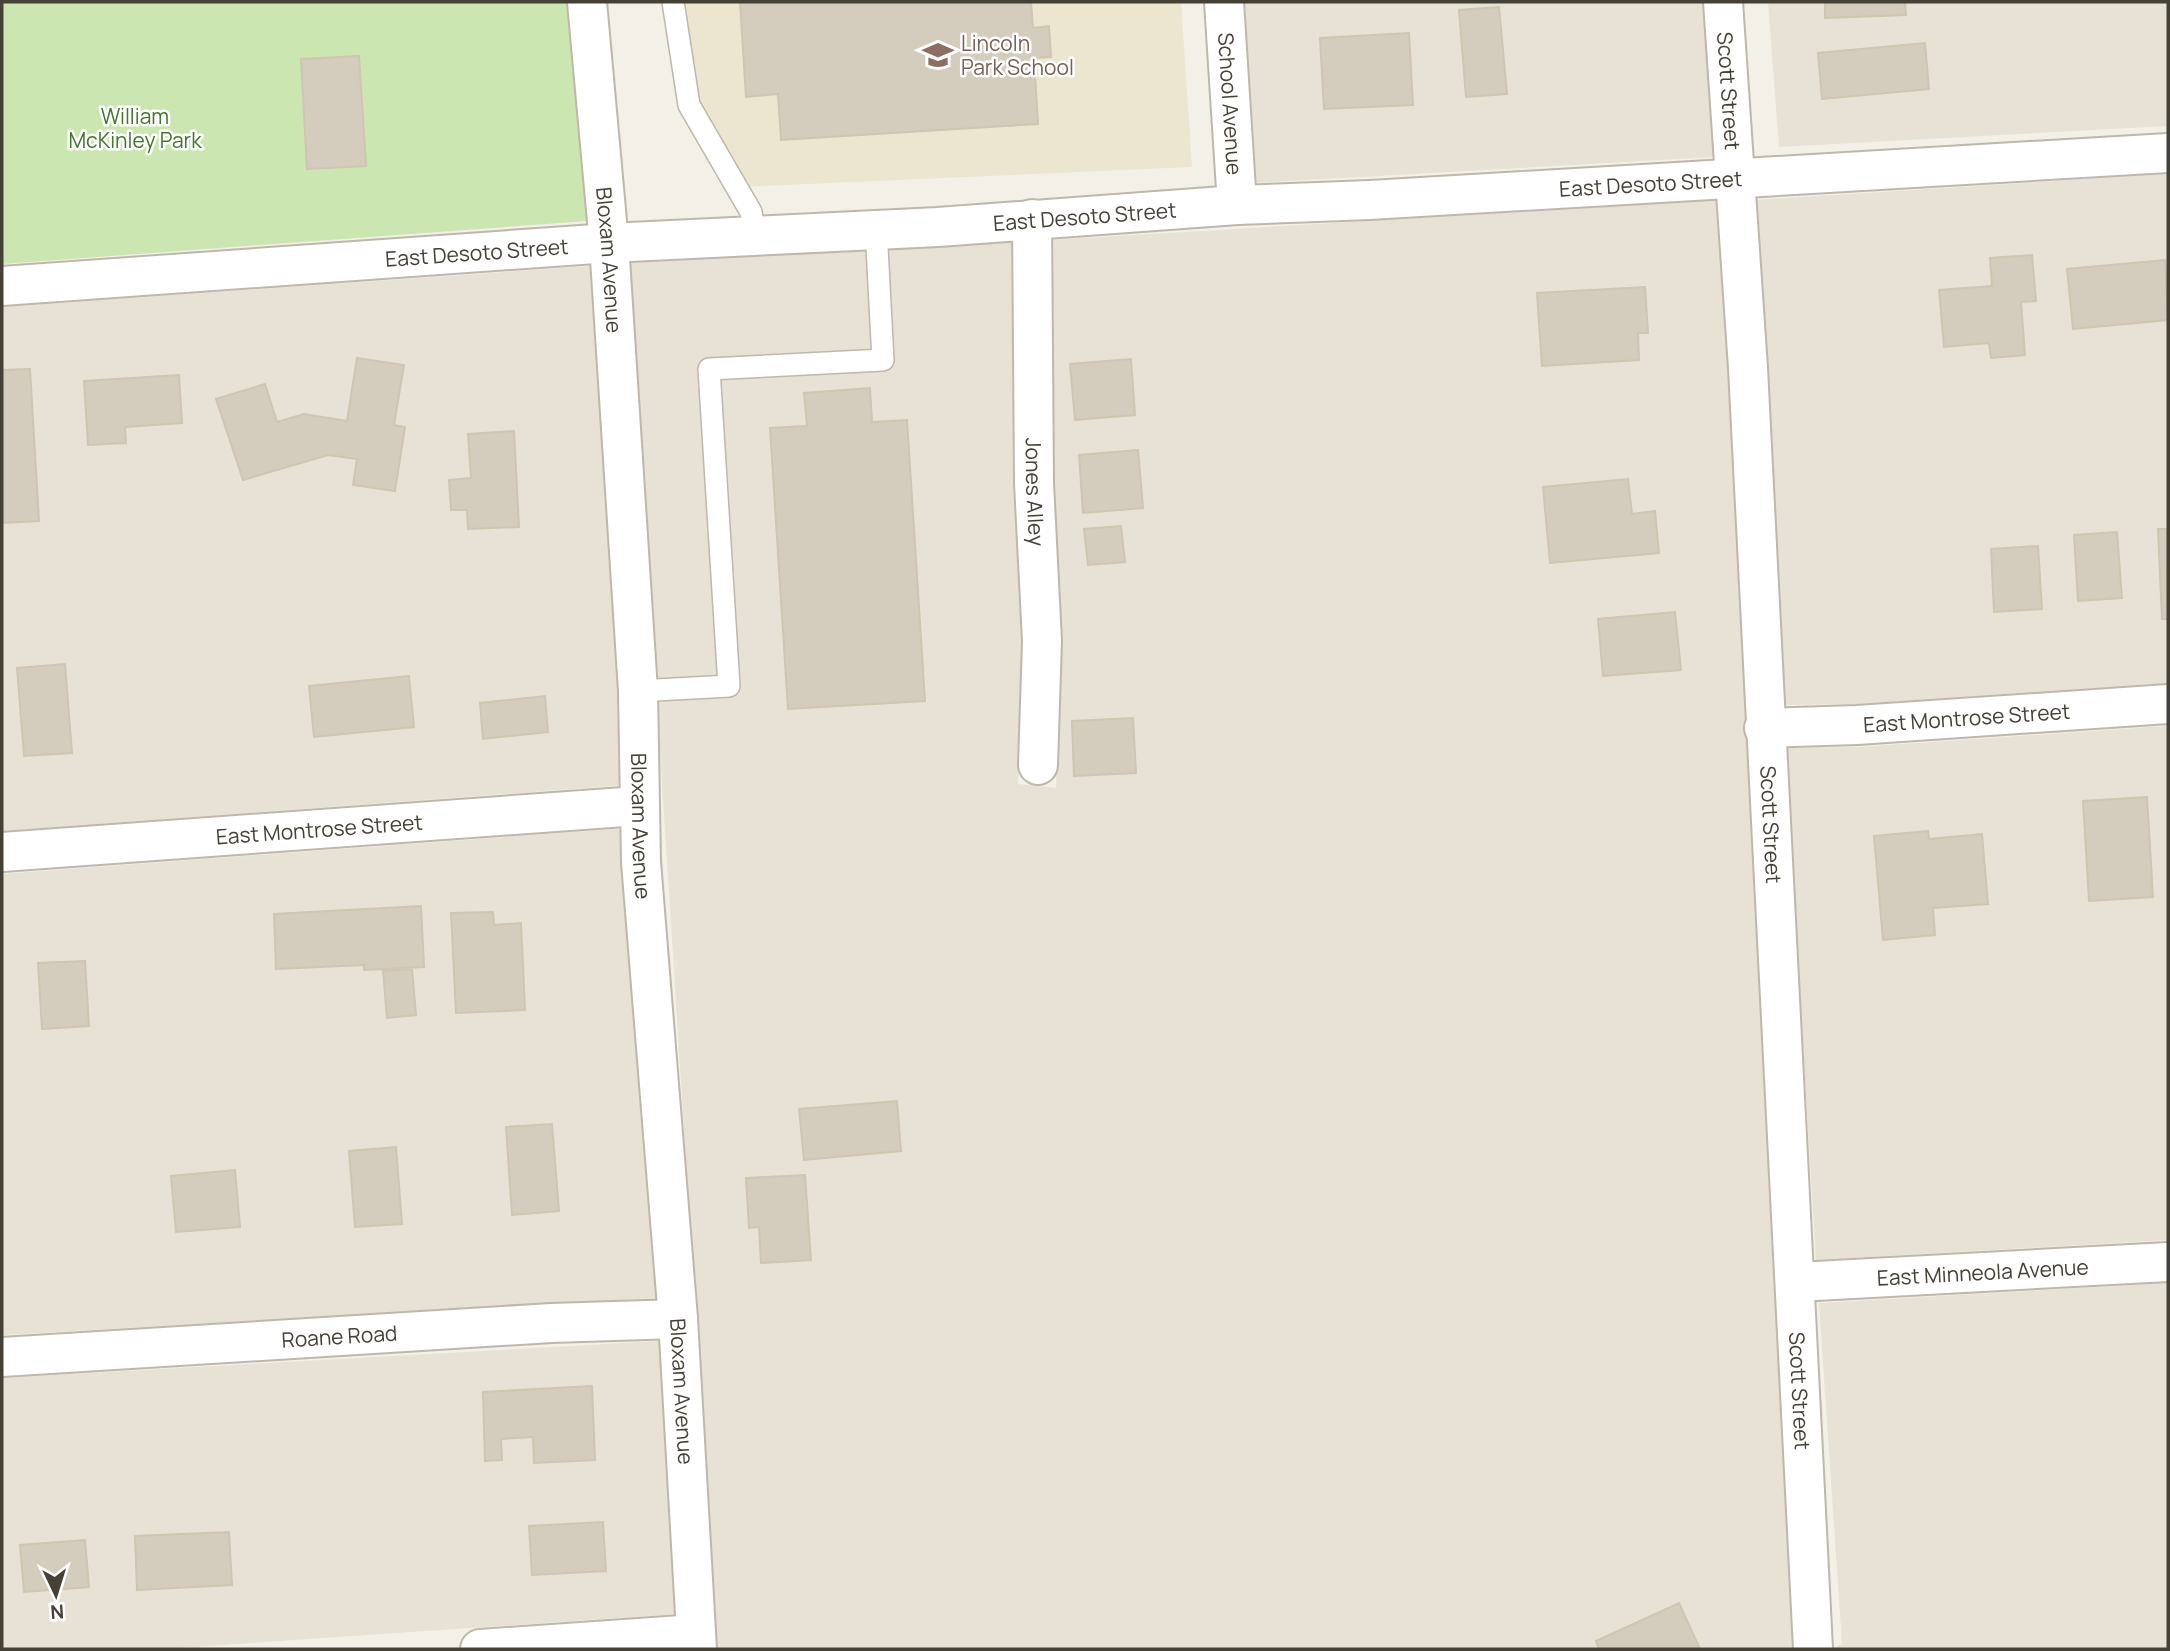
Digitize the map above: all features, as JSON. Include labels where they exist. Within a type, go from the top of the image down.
[{"type":"street","name":"Bloxam Avenue","points":[[587,2],[609,243],[638,691],[638,806],[678,1319],[697,1642]]},
{"type":"street","name":"School Avenue","points":[[1224,2],[1237,205]]},
{"type":"street","name":"Scott Street","points":[[1723,2],[1748,368],[1764,728],[1797,1282],[1813,1649]]},
{"type":"street","name":"East Desoto Street","points":[[2,286],[609,243],[2168,153]]},
{"type":"street","name":"Jones Alley","points":[[1032,219],[1034,482],[1042,641],[1038,765]]},
{"type":"street","name":"East Montrose Street","points":[[1764,728],[1857,725],[2168,704]]},
{"type":"street","name":"East Montrose Street","points":[[2,852],[638,806]]},
{"type":"street","name":"East Minneola Avenue","points":[[1797,1282],[2168,1262]]},
{"type":"street","name":"Roane Road","points":[[2,1357],[551,1322],[678,1319]]},
{"type":"street","points":[[480,1649],[697,1642]]},
{"type":"lane","points":[[673,2],[689,106],[751,212],[755,235]]},
{"type":"lane","points":[[638,691],[729,686],[709,369],[883,360],[876,228]]},
{"type":"shaded area","name":"Lincoln Park School","points":[[684,2],[1181,2],[1192,167],[739,187],[699,108]]},
{"type":"shaded area","points":[[1243,2],[1704,2],[1715,157],[1254,183]]},
{"type":"shaded area","points":[[1768,2],[2168,2],[2168,126],[1779,147]]},
{"type":"shaded area","points":[[2168,174],[2168,683],[1857,704],[1782,705],[1767,367],[1756,200]]},
{"type":"shaded area","points":[[1718,200],[1778,1283],[1794,1649],[717,1649],[629,263],[1013,242],[1015,483],[1022,641],[1018,784],[1056,788],[1061,642],[1053,482],[1051,240]]},
{"type":"shaded area","points":[[591,266],[625,785],[2,831],[2,307]]},
{"type":"shaded area","points":[[2168,726],[2168,1240],[1816,1260],[1785,748],[1859,747]]},
{"type":"shaded area","points":[[628,828],[657,1298],[2,1335],[2,874]]},
{"type":"shaded area","points":[[2168,1283],[2168,1649],[1833,1649],[1842,1644],[1819,1303]]},
{"type":"shaded area","points":[[660,1341],[676,1614],[163,1649],[2,1649],[2,1378]]},
{"type":"green space","name":"William McKinley Park","points":[[2,2],[568,2],[588,221],[2,264]]},
{"type":"building","points":[[740,2],[1031,2],[1033,28],[1049,26],[1051,57],[1034,58],[1038,124],[781,140],[778,94],[746,97]]},
{"type":"building","points":[[1825,2],[1905,2],[1906,15],[1825,18]]},
{"type":"building","points":[[1499,7],[1507,94],[1466,97],[1459,10]]},
{"type":"building","points":[[1409,33],[1413,105],[1324,109],[1320,38]]},
{"type":"building","points":[[1925,43],[1929,89],[1822,99],[1818,53]]},
{"type":"building","points":[[359,56],[366,166],[307,169],[301,59]]},
{"type":"building","points":[[2032,255],[2036,301],[2021,302],[2025,355],[1991,358],[1989,343],[1944,347],[1939,290],[1992,286],[1990,258]]},
{"type":"building","points":[[2165,260],[2168,320],[2073,329],[2067,269]]},
{"type":"building","points":[[1645,287],[1648,333],[1638,333],[1639,360],[1542,366],[1537,293]]},
{"type":"building","points":[[357,358],[404,365],[394,425],[405,427],[395,491],[353,485],[357,459],[328,455],[243,480],[216,399],[265,384],[277,422],[304,414],[347,421]]},
{"type":"building","points":[[1131,359],[1135,415],[1075,420],[1070,364]]},
{"type":"building","points":[[30,369],[39,521],[2,523],[2,370]]},
{"type":"building","points":[[179,375],[182,423],[125,427],[126,443],[88,445],[84,381]]},
{"type":"building","points":[[870,388],[872,422],[907,420],[925,701],[788,709],[770,428],[807,426],[804,393]]},
{"type":"building","points":[[514,431],[519,527],[468,529],[467,510],[451,510],[449,480],[471,478],[468,434]]},
{"type":"building","points":[[1138,450],[1143,508],[1083,513],[1079,455]]},
{"type":"building","points":[[1628,479],[1632,514],[1655,511],[1659,553],[1550,563],[1543,487]]},
{"type":"building","points":[[1121,526],[1125,562],[1088,565],[1084,529]]},
{"type":"building","points":[[2158,529],[2168,529],[2168,619],[2162,619]]},
{"type":"building","points":[[2117,532],[2122,598],[2078,601],[2074,535]]},
{"type":"building","points":[[2038,546],[2042,609],[1994,612],[1991,549]]},
{"type":"building","points":[[1675,612],[1681,670],[1603,676],[1598,619]]},
{"type":"building","points":[[65,664],[72,753],[24,756],[17,668]]},
{"type":"building","points":[[409,676],[414,727],[314,737],[309,686]]},
{"type":"building","points":[[545,696],[548,732],[483,739],[480,703]]},
{"type":"building","points":[[1133,718],[1136,773],[1074,776],[1072,721]]},
{"type":"building","points":[[2147,797],[2153,897],[2089,901],[2083,801]]},
{"type":"building","points":[[1928,831],[1929,839],[1982,834],[1988,904],[1933,908],[1935,935],[1883,940],[1874,836]]},
{"type":"building","points":[[421,906],[424,967],[364,970],[364,965],[276,969],[274,914]]},
{"type":"building","points":[[493,912],[494,925],[521,923],[525,1010],[456,1013],[451,913]]},
{"type":"building","points":[[85,961],[89,1026],[42,1029],[38,963]]},
{"type":"building","points":[[412,969],[416,1015],[387,1018],[383,971]]},
{"type":"building","points":[[897,1101],[901,1151],[804,1160],[799,1109]]},
{"type":"building","points":[[552,1124],[559,1211],[512,1215],[506,1127]]},
{"type":"building","points":[[396,1147],[402,1224],[355,1227],[349,1151]]},
{"type":"building","points":[[235,1170],[240,1227],[176,1232],[171,1176]]},
{"type":"building","points":[[805,1175],[811,1260],[761,1263],[759,1227],[749,1228],[746,1178]]},
{"type":"building","points":[[592,1386],[595,1460],[534,1463],[533,1437],[501,1439],[502,1460],[485,1461],[483,1392]]},
{"type":"building","points":[[603,1522],[606,1571],[532,1575],[529,1526]]},
{"type":"building","points":[[229,1532],[232,1585],[137,1590],[135,1536]]},
{"type":"building","points":[[85,1540],[89,1587],[24,1592],[20,1545]]},
{"type":"building","points":[[1679,1603],[1700,1649],[1599,1649],[1596,1641]]},
{"type":"place","name":"Lincoln Park School","points":[[938,55]]}]
